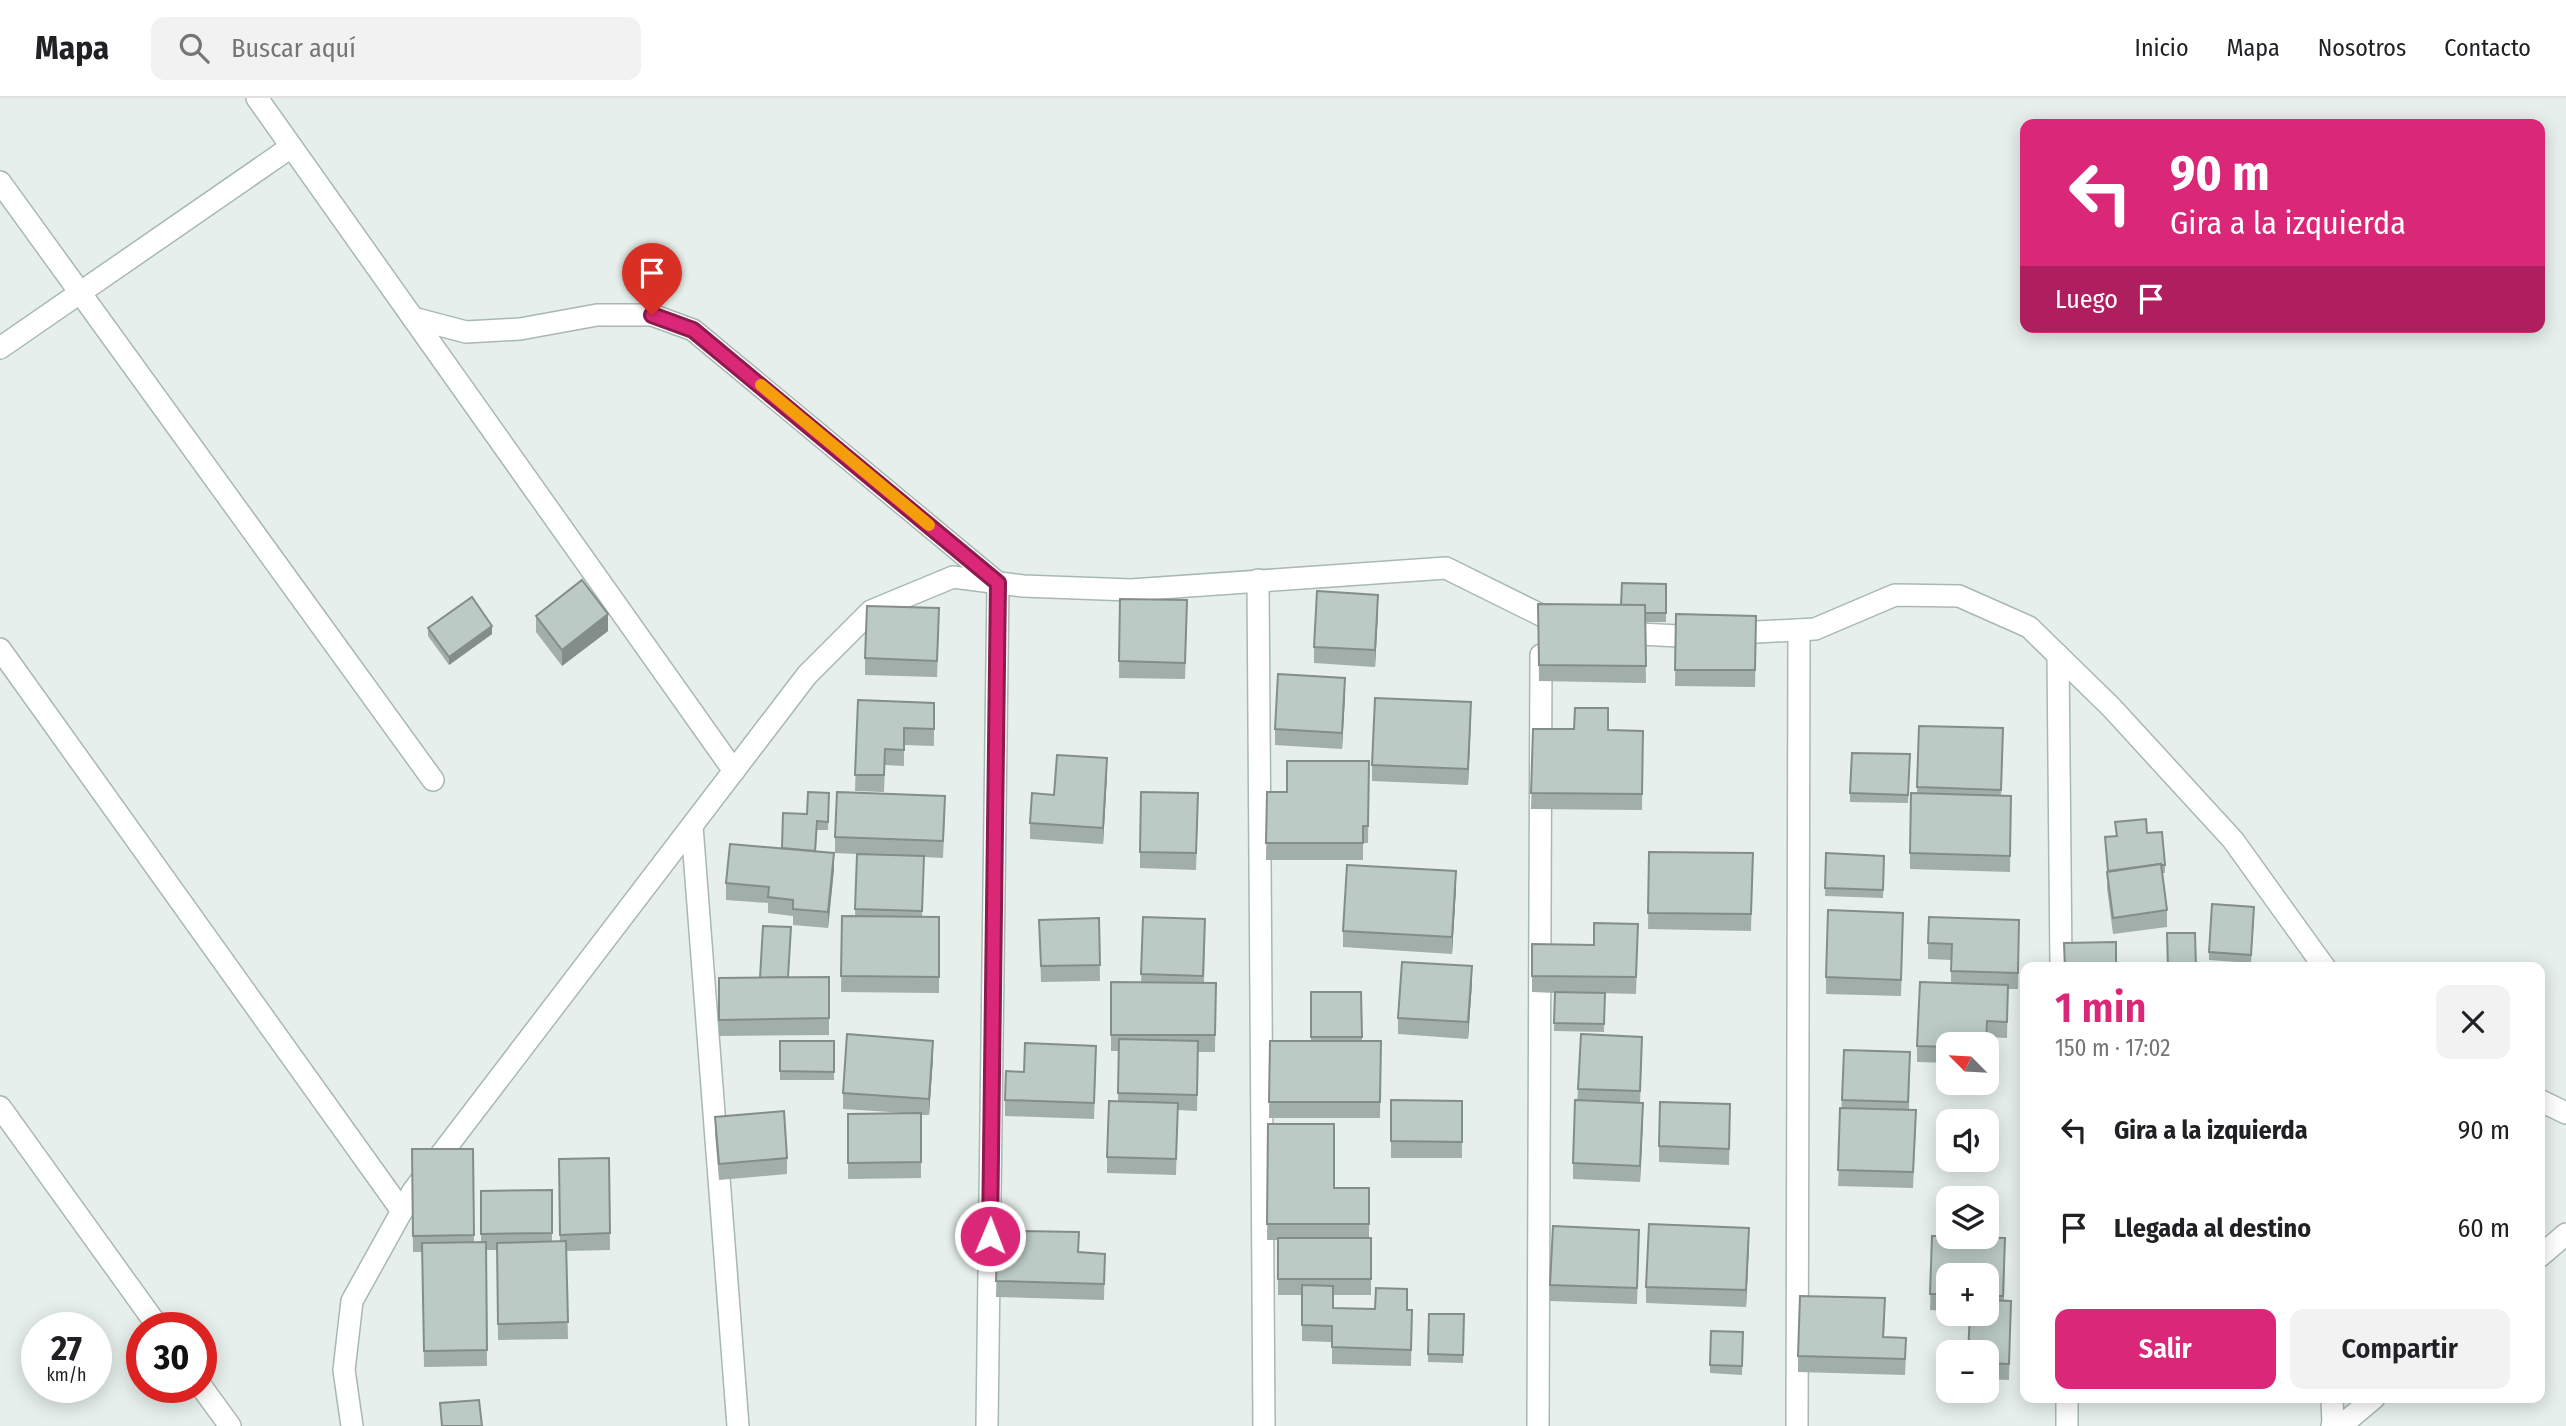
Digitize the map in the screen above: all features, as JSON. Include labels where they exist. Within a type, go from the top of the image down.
[{"type":"street","points":[[257,98],[734,771]]},
{"type":"street","points":[[0,348],[291,147]]},
{"type":"street","points":[[0,182],[433,780]]},
{"type":"street","points":[[413,318],[466,332],[520,329],[597,315],[652,315],[693,330],[998,583]]},
{"type":"street","points":[[352,1426],[344,1370],[352,1301],[413,1191],[807,675],[871,611],[953,577],[998,583],[1131,590],[1446,568],[1573,632],[1679,636],[1815,629],[1895,595],[1959,596],[2029,627],[2111,706],[2233,840],[2318,962]]},
{"type":"street","points":[[1258,580],[1264,1426]]},
{"type":"street","points":[[988,1426],[998,583]]},
{"type":"street","points":[[1538,1426],[1541,615]]},
{"type":"street","points":[[1797,1426],[1799,630]]},
{"type":"street","points":[[0,649],[402,1212]]},
{"type":"street","points":[[2058,655],[2062,962]]},
{"type":"street","points":[[692,826],[738,1426]]},
{"type":"street","points":[[2545,1103],[2566,1114]]},
{"type":"street","points":[[0,1107],[147,1312]]},
{"type":"street","points":[[2545,1252],[2566,1234]]},
{"type":"street","points":[[213,1403],[230,1426]]},
{"type":"street","points":[[2067,1403],[2067,1426]]},
{"type":"street","points":[[2332,1403],[2332,1426],[2349,1419],[2368,1403]]},
{"type":"building","points":[[582,580],[608,614],[562,650],[536,616]]},
{"type":"building","points":[[1622,583],[1666,584],[1666,613],[1645,613],[1645,605],[1621,605]]},
{"type":"building","points":[[1317,591],[1378,595],[1375,650],[1314,647]]},
{"type":"building","points":[[472,597],[492,626],[449,657],[428,628]]},
{"type":"building","points":[[1120,599],[1187,600],[1185,663],[1119,661]]},
{"type":"building","points":[[1538,604],[1645,605],[1646,666],[1539,665]]},
{"type":"building","points":[[867,606],[939,608],[937,661],[865,658]]},
{"type":"building","points":[[1676,614],[1756,616],[1755,670],[1675,670]]},
{"type":"building","points":[[1278,674],[1345,678],[1342,733],[1275,729]]},
{"type":"building","points":[[1375,698],[1471,702],[1468,769],[1372,765]]},
{"type":"building","points":[[858,700],[934,703],[934,729],[904,728],[904,750],[885,749],[884,775],[855,775]]},
{"type":"building","points":[[1575,708],[1608,708],[1608,730],[1643,731],[1642,794],[1531,793],[1533,729],[1574,729]]},
{"type":"building","points":[[1919,726],[2003,728],[2001,790],[1917,787]]},
{"type":"building","points":[[1852,753],[1910,754],[1908,795],[1850,793]]},
{"type":"building","points":[[1057,755],[1107,758],[1103,828],[1030,823],[1032,793],[1054,795]]},
{"type":"building","points":[[1287,761],[1369,761],[1368,826],[1363,826],[1363,843],[1266,843],[1267,792],[1287,792]]},
{"type":"building","points":[[808,792],[829,793],[828,822],[817,821],[815,851],[782,848],[783,813],[807,814]]},
{"type":"building","points":[[837,792],[945,796],[943,841],[835,837]]},
{"type":"building","points":[[1141,792],[1198,793],[1196,853],[1140,852]]},
{"type":"building","points":[[1911,793],[2011,796],[2010,856],[1910,853]]},
{"type":"building","points":[[2146,819],[2147,833],[2162,832],[2165,865],[2108,871],[2105,837],[2117,836],[2115,822]]},
{"type":"building","points":[[730,844],[834,853],[828,912],[793,909],[793,900],[768,897],[769,887],[726,883]]},
{"type":"building","points":[[1649,852],[1753,853],[1751,914],[1648,913]]},
{"type":"building","points":[[1826,853],[1884,856],[1883,890],[1825,888]]},
{"type":"building","points":[[857,854],[924,856],[922,911],[855,909]]},
{"type":"building","points":[[2161,864],[2167,910],[2113,918],[2107,872]]},
{"type":"building","points":[[1347,865],[1456,871],[1452,937],[1343,931]]},
{"type":"building","points":[[2212,904],[2254,907],[2251,955],[2209,952]]},
{"type":"building","points":[[1828,910],[1903,913],[1901,980],[1826,977]]},
{"type":"building","points":[[842,916],[939,917],[939,977],[841,976]]},
{"type":"building","points":[[1143,917],[1205,919],[1203,976],[1141,974]]},
{"type":"building","points":[[1929,917],[2019,920],[2018,973],[1951,971],[1952,944],[1928,943]]},
{"type":"building","points":[[1099,918],[1100,965],[1041,966],[1039,920]]},
{"type":"building","points":[[1594,923],[1638,924],[1636,977],[1532,976],[1532,944],[1594,945]]},
{"type":"building","points":[[763,926],[791,927],[788,977],[760,978]]},
{"type":"building","points":[[2167,933],[2195,933],[2196,962],[2168,962]]},
{"type":"building","points":[[2116,942],[2116,962],[2065,962],[2064,943]]},
{"type":"building","points":[[1402,962],[1472,966],[1468,1022],[1398,1018]]},
{"type":"building","points":[[829,977],[829,1018],[719,1020],[719,978]]},
{"type":"building","points":[[1111,982],[1216,983],[1215,1035],[1111,1035]]},
{"type":"building","points":[[1920,982],[2008,985],[2007,1022],[1987,1021],[1987,1032],[1936,1032],[1936,1047],[1917,1046]]},
{"type":"building","points":[[1311,992],[1361,992],[1362,1037],[1311,1037]]},
{"type":"building","points":[[1555,992],[1605,993],[1604,1024],[1554,1023]]},
{"type":"building","points":[[847,1034],[933,1041],[929,1099],[843,1093]]},
{"type":"building","points":[[1581,1034],[1642,1037],[1640,1091],[1578,1089]]},
{"type":"building","points":[[1119,1039],[1198,1041],[1197,1095],[1118,1093]]},
{"type":"building","points":[[780,1041],[834,1041],[834,1072],[780,1071]]},
{"type":"building","points":[[1270,1041],[1381,1041],[1380,1102],[1269,1102]]},
{"type":"building","points":[[1025,1043],[1096,1046],[1094,1103],[1005,1100],[1006,1071],[1024,1072]]},
{"type":"building","points":[[1844,1050],[1910,1052],[1908,1102],[1842,1100]]},
{"type":"building","points":[[1391,1100],[1462,1101],[1462,1142],[1391,1141]]},
{"type":"building","points":[[1575,1100],[1643,1103],[1640,1166],[1573,1163]]},
{"type":"building","points":[[1109,1101],[1178,1103],[1176,1159],[1107,1157]]},
{"type":"building","points":[[1660,1102],[1730,1104],[1729,1149],[1659,1146]]},
{"type":"building","points":[[1840,1108],[1916,1110],[1913,1172],[1838,1170]]},
{"type":"building","points":[[784,1111],[787,1158],[719,1164],[715,1117]]},
{"type":"building","points":[[921,1113],[921,1162],[848,1163],[848,1114]]},
{"type":"building","points":[[1268,1124],[1334,1124],[1334,1188],[1369,1188],[1369,1224],[1267,1224]]},
{"type":"building","points":[[412,1149],[473,1149],[474,1235],[413,1236]]},
{"type":"building","points":[[609,1158],[610,1233],[560,1235],[559,1159]]},
{"type":"building","points":[[552,1190],[552,1233],[481,1234],[481,1191]]},
{"type":"building","points":[[1649,1224],[1749,1228],[1746,1290],[1646,1287]]},
{"type":"building","points":[[1553,1226],[1639,1230],[1637,1288],[1550,1285]]},
{"type":"building","points":[[1019,1231],[1079,1232],[1078,1252],[1105,1254],[1104,1284],[996,1281],[997,1250],[1019,1251]]},
{"type":"building","points":[[1932,1236],[1936,1236],[1936,1249],[1999,1249],[1999,1238],[2005,1238],[2003,1296],[1999,1296],[1999,1263],[1936,1263],[1936,1294],[1930,1294]]},
{"type":"building","points":[[1278,1238],[1371,1238],[1371,1279],[1278,1279]]},
{"type":"building","points":[[566,1241],[568,1322],[498,1324],[497,1243]]},
{"type":"building","points":[[486,1242],[487,1350],[424,1351],[422,1243]]},
{"type":"building","points":[[1302,1285],[1333,1286],[1333,1308],[1375,1309],[1376,1288],[1407,1289],[1407,1310],[1412,1310],[1411,1350],[1332,1347],[1332,1326],[1302,1325]]},
{"type":"building","points":[[1800,1296],[1885,1298],[1883,1337],[1906,1338],[1905,1359],[1798,1356]]},
{"type":"building","points":[[1999,1301],[2011,1301],[2009,1364],[1999,1364],[1999,1340],[1969,1340],[1969,1326],[1999,1326]]},
{"type":"building","points":[[1429,1314],[1464,1314],[1463,1355],[1428,1354]]},
{"type":"building","points":[[1711,1331],[1743,1332],[1742,1366],[1710,1365]]},
{"type":"building","points":[[479,1400],[482,1426],[442,1426],[440,1403]]},
{"type":"slow traffic","points":[[761,385],[929,525]]},
{"type":"route","points":[[652,315],[693,330],[998,583],[990,1236]]}]
